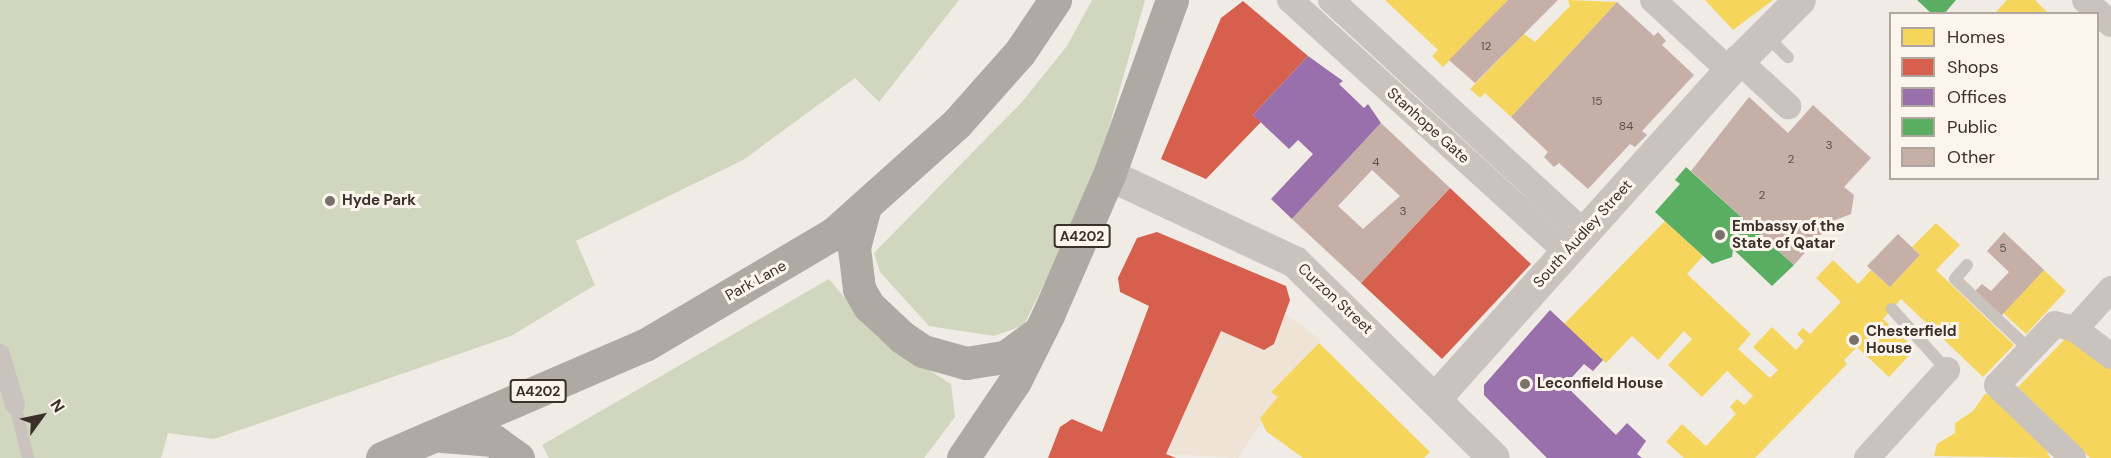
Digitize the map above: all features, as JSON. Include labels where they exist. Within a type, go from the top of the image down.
[{"type":"highway","name":"Park Lane","points":[[382,458],[645,345],[794,260],[864,210],[957,123],[1020,52],[1055,0]]},
{"type":"highway","name":"A4202","points":[[963,458],[1015,381],[1041,329],[1109,175],[1172,0]]},
{"type":"highway","name":"A4202","points":[[864,210],[854,248],[859,288],[869,306],[902,337],[923,351],[966,363],[1012,353],[1041,329]]},
{"type":"highway","name":"A4202","points":[[431,437],[463,433],[493,440],[518,458]]},
{"type":"street","name":"Stanhope Gate","points":[[1290,0],[1575,243]]},
{"type":"street","name":"Stanhope Gate","points":[[1331,0],[1575,243]]},
{"type":"street","points":[[1653,0],[1734,66],[1788,106]]},
{"type":"street","name":"South Audley Street","points":[[1437,398],[1734,66],[1800,0]]},
{"type":"street","points":[[2085,0],[2098,12]]},
{"type":"street","points":[[2099,13],[2111,24]]},
{"type":"street","name":"Curzon Street","points":[[1109,175],[1295,262],[1437,398],[1494,458]]},
{"type":"street","points":[[2075,329],[2111,289]]},
{"type":"street","points":[[2073,458],[1997,385],[2055,324],[2075,329],[2111,356]]},
{"type":"street","points":[[0,354],[15,405]]},
{"type":"street","points":[[1867,458],[1947,370]]},
{"type":"lane","points":[[1765,35],[1788,57]]},
{"type":"lane","points":[[1967,265],[1955,279],[2030,350]]},
{"type":"lane","points":[[1892,309],[1947,370]]},
{"type":"lane","points":[[15,405],[28,458]]},
{"type":"green space","name":"Hyde Park","points":[[0,0],[959,0],[879,102],[855,78],[743,160],[576,241],[595,285],[511,336],[214,439],[168,433],[161,458],[0,458]]},
{"type":"green space","points":[[1092,0],[1145,0],[1094,180],[1024,325],[994,336],[929,326],[880,272],[874,253],[1022,102],[1067,46]]},
{"type":"green space","points":[[829,279],[877,337],[951,384],[955,417],[924,458],[549,458],[542,445]]},
{"type":"shaded area","points":[[1285,314],[1321,340],[1272,392],[1278,397],[1238,458],[1166,454],[1221,331],[1264,350],[1274,344]]},
{"type":"building: Homes","points":[[1385,0],[1508,0],[1443,67],[1432,56],[1438,50]]},
{"type":"building: Homes","points":[[1568,0],[1617,2],[1511,117],[1485,93],[1480,98],[1470,89],[1524,34],[1535,42],[1570,6]]},
{"type":"building: Homes","points":[[1705,0],[1773,0],[1733,30]]},
{"type":"building: Homes","points":[[2007,0],[2035,0],[2047,12],[1996,12]]},
{"type":"building: Homes","name":"Chesterfield House","points":[[1665,221],[1703,256],[1687,274],[1751,334],[1738,349],[1770,378],[1778,370],[1753,347],[1772,327],[1796,350],[1804,341],[1797,334],[1803,328],[1810,334],[1841,302],[1816,278],[1833,260],[1858,284],[1871,270],[1890,287],[1920,255],[1912,247],[1936,223],[1960,245],[1936,270],[2014,345],[1983,377],[1901,299],[1883,319],[1915,349],[1889,377],[1857,347],[1844,360],[1847,364],[1755,458],[1684,458],[1666,442],[1682,424],[1706,446],[1736,414],[1730,407],[1737,399],[1744,405],[1753,396],[1727,371],[1702,397],[1668,365],[1692,339],[1684,331],[1658,360],[1632,336],[1606,363],[1564,324]]},
{"type":"building: Homes","points":[[2044,270],[2066,291],[2026,334],[2003,313]]},
{"type":"building: Homes","points":[[2069,335],[2111,369],[2111,458],[2090,458],[2018,387]]},
{"type":"building: Homes","points":[[1319,343],[1430,452],[1424,458],[1303,458],[1266,431],[1260,418],[1278,397],[1271,392]]},
{"type":"building: Homes","points":[[1985,394],[1992,394],[2044,445],[2050,458],[1934,456],[1937,444],[1955,433],[1955,423],[1973,411]]},
{"type":"building: Shops","points":[[1243,1],[1308,56],[1253,115],[1261,122],[1206,179],[1161,159],[1221,18]]},
{"type":"building: Shops","points":[[1450,188],[1531,264],[1442,359],[1361,283]]},
{"type":"building: Shops","points":[[1157,232],[1286,286],[1290,300],[1274,344],[1264,350],[1221,331],[1166,454],[1176,458],[1048,458],[1060,427],[1072,419],[1102,432],[1149,306],[1120,292],[1118,278],[1137,238]]},
{"type":"building: Offices","points":[[1308,56],[1343,81],[1339,84],[1364,108],[1368,104],[1381,123],[1292,219],[1271,199],[1313,154],[1298,140],[1289,149],[1253,115]]},
{"type":"building: Offices","name":"Leconfield House","points":[[1550,310],[1603,360],[1593,371],[1584,364],[1565,385],[1616,435],[1627,423],[1646,441],[1637,454],[1642,458],[1547,458],[1484,395],[1484,385]]},
{"type":"building: Public","points":[[1917,0],[1956,0],[1946,12],[1930,12]]},
{"type":"building: Public","name":"Embassy of the State of Qatar","points":[[1686,167],[1794,265],[1772,286],[1733,249],[1732,257],[1712,264],[1655,212],[1680,184],[1675,180]]},
{"type":"building: Other","points":[[1508,0],[1558,0],[1475,83],[1449,60]]},
{"type":"building: Other","points":[[1617,2],[1654,36],[1658,32],[1666,41],[1662,45],[1694,75],[1642,131],[1647,135],[1635,147],[1630,144],[1588,189],[1559,163],[1554,167],[1544,157],[1548,152],[1511,117]]},
{"type":"building: Other","points":[[1749,97],[1788,133],[1813,105],[1871,158],[1844,187],[1854,195],[1851,214],[1833,221],[1794,265],[1691,171]]},
{"type":"building: Other","points":[[1381,123],[1450,188],[1361,283],[1292,219]],"holes":[[[1372,170],[1400,196],[1363,229],[1338,206]]]},
{"type":"building: Other","points":[[2004,232],[2044,270],[2001,316],[1974,292],[1982,284],[1991,291],[2009,272],[1987,251]]},
{"type":"building: Other","points":[[1898,234],[1920,255],[1890,287],[1867,266]]},
{"type":"place","name":"Hyde Park","points":[[330,201]]},
{"type":"place","name":"Embassy of the State of Qatar","points":[[1720,235]]},
{"type":"place","name":"Chesterfield House","points":[[1854,340]]},
{"type":"place","name":"Leconfield House","points":[[1525,384]]}]
